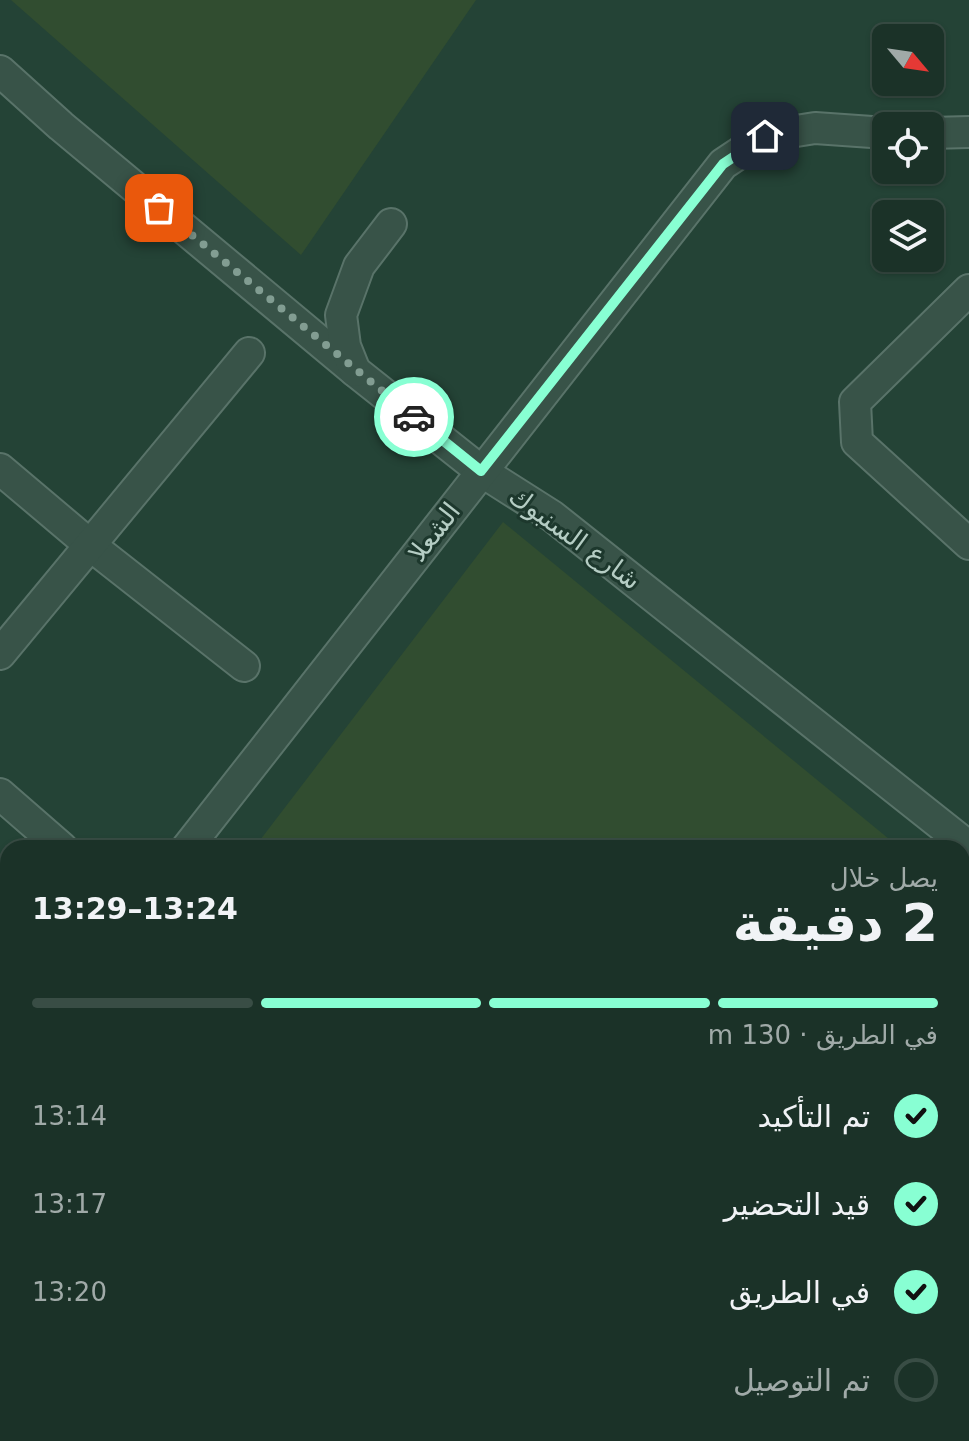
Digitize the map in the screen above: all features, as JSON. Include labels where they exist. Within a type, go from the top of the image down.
[{"type":"street","name":"شارع السنبوك","points":[[0,71],[61,126],[355,371],[481,471],[552,516],[960,840]]},
{"type":"street","name":"الشعلا","points":[[193,840],[723,164],[765,136],[815,128],[872,132]]},
{"type":"street","points":[[944,133],[969,132]]},
{"type":"street","points":[[355,371],[345,346],[341,315],[359,266],[391,224]]},
{"type":"street","points":[[969,290],[855,402],[857,442],[969,544]]},
{"type":"street","points":[[0,654],[249,353]]},
{"type":"street","points":[[0,469],[90,545],[244,666]]},
{"type":"street","points":[[0,794],[53,840]]},
{"type":"green space","points":[[11,0],[476,0],[301,255]]},
{"type":"green space","points":[[503,522],[890,840],[260,840]]},
{"type":"way so far","points":[[159,208],[414,417]]},
{"type":"route","points":[[414,417],[481,471],[723,164],[765,136]]}]
